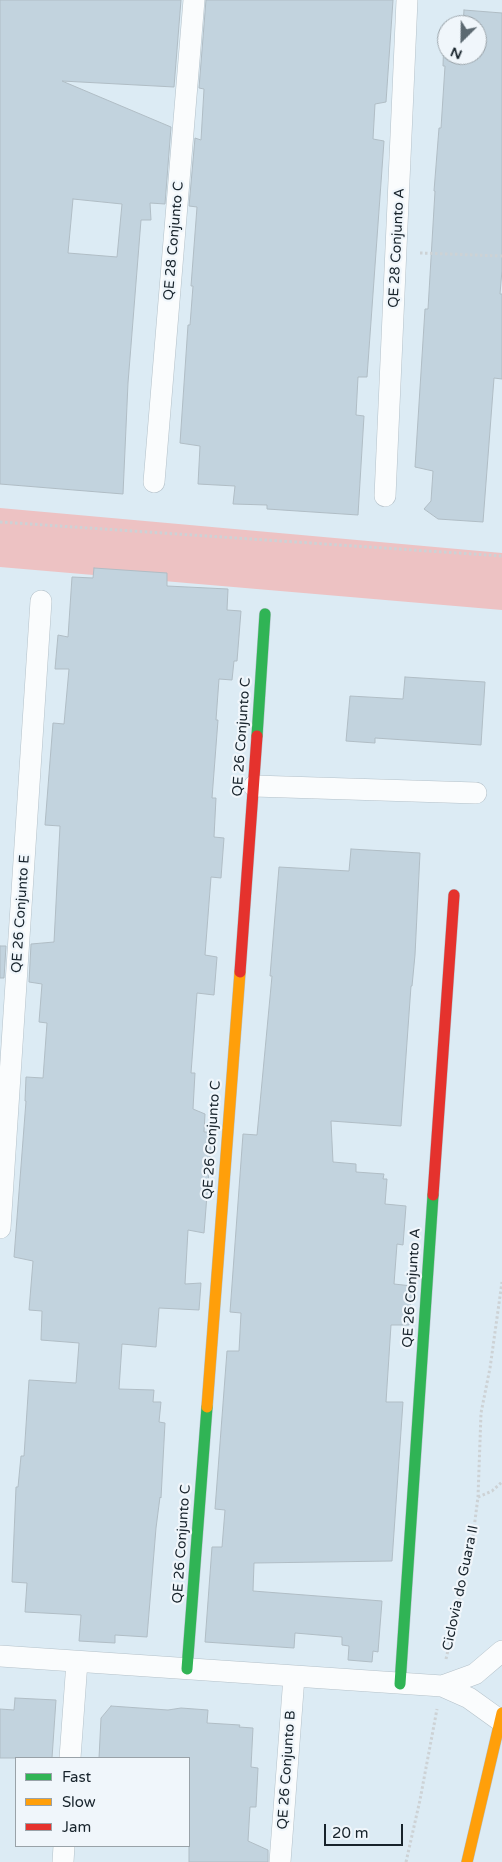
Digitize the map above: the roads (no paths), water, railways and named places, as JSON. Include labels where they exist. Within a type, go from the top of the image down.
[{"type":"street","name":"QE 28 Conjunto C","points":[[154,482],[194,0]]},
{"type":"street","name":"QE 28 Conjunto A","points":[[385,496],[406,0]]},
{"type":"street","name":"QE 26 Conjunto E","points":[[0,1228],[41,601]]},
{"type":"street","name":"QE 26 Conjunto C","points":[[188,1669],[254,786],[264,614]]},
{"type":"street","points":[[254,786],[476,793]]},
{"type":"street","name":"QE 26 Conjunto A","points":[[400,1684],[454,894]]},
{"type":"street","points":[[442,1686],[474,1674],[502,1651]]},
{"type":"street","points":[[0,1656],[442,1686],[470,1698],[501,1717],[467,1862]]},
{"type":"street","points":[[70,1757],[76,1662]]},
{"type":"street","name":"QE 26 Conjunto B","points":[[280,1862],[294,1677]]},
{"type":"street","points":[[63,1862],[64,1847]]}]
